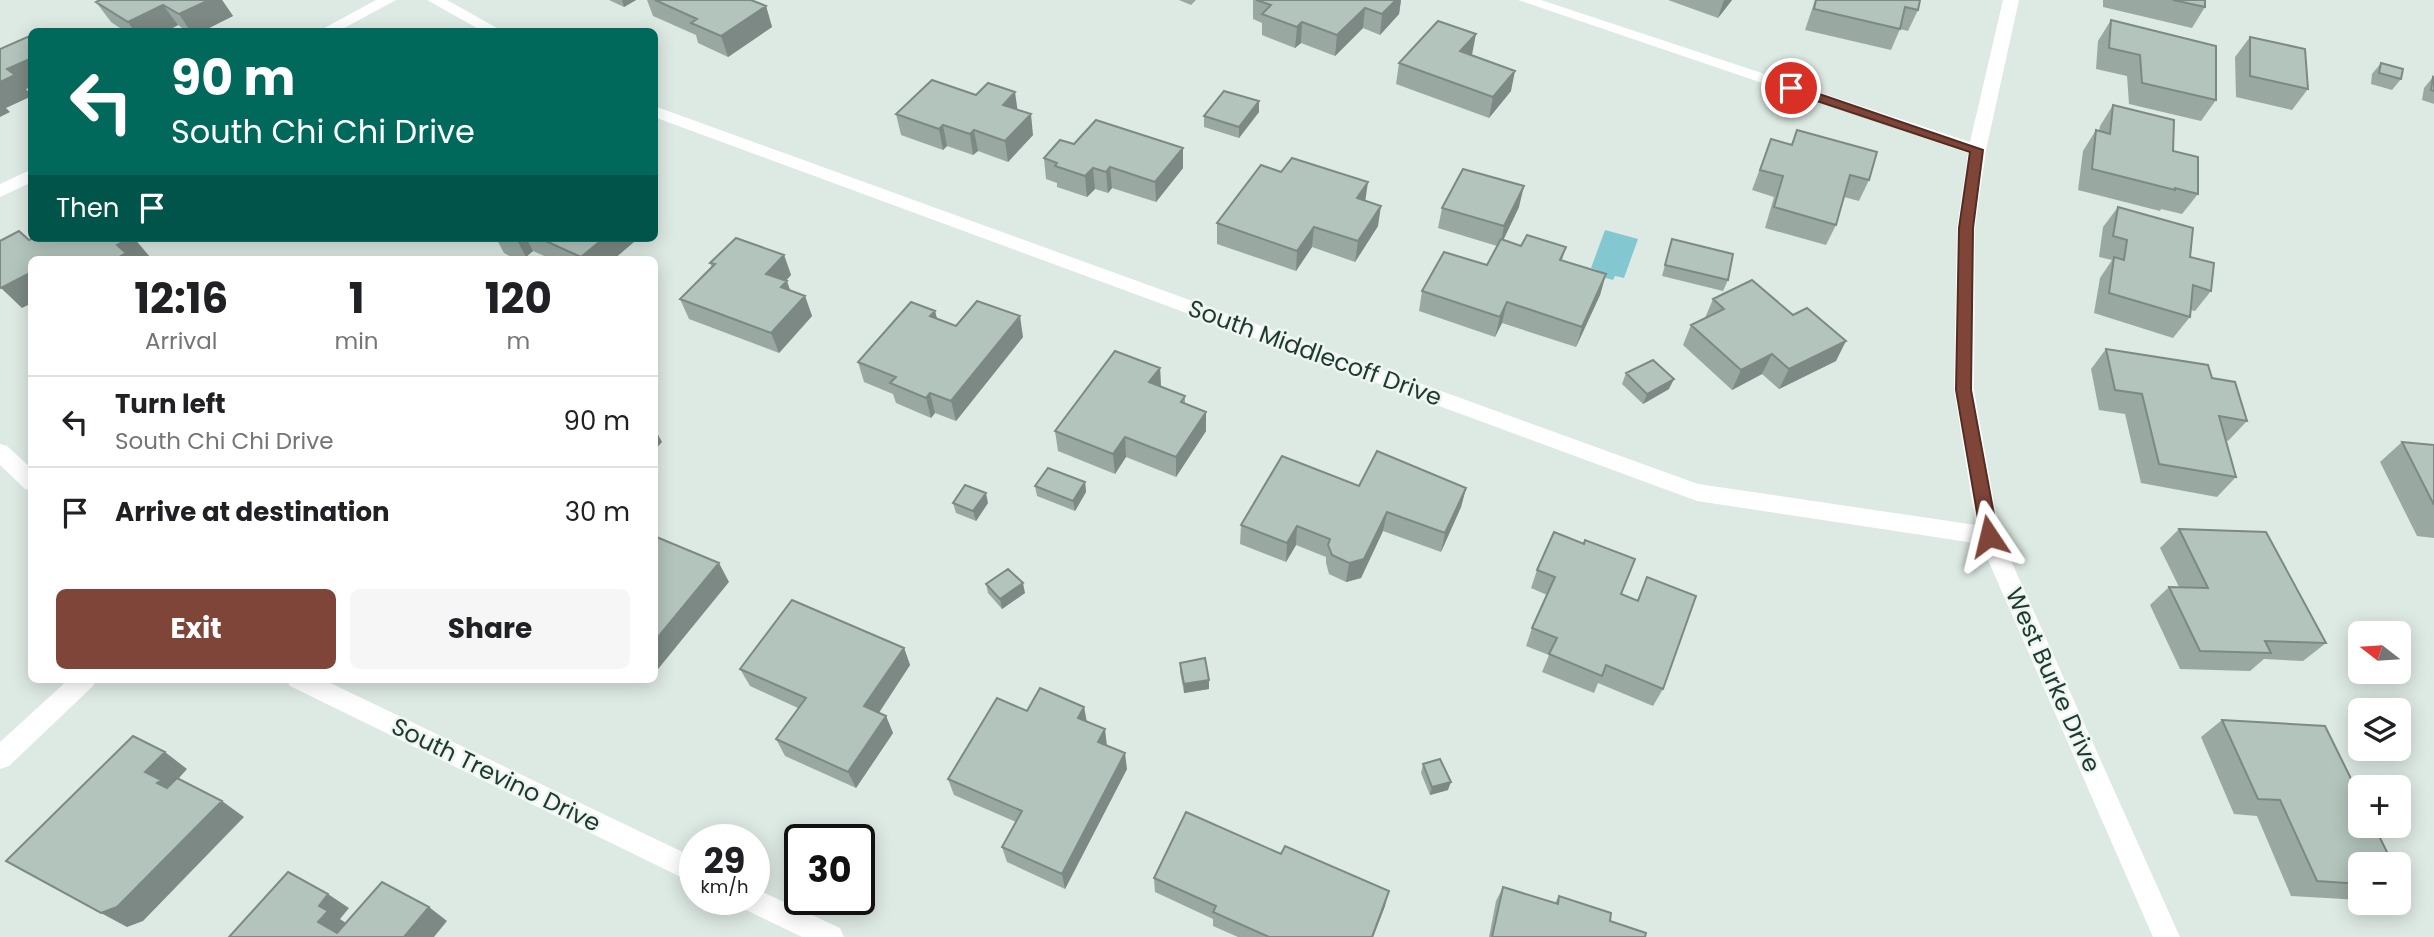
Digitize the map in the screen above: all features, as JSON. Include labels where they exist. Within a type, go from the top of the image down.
[{"type":"street","points":[[332,28],[388,0]]},
{"type":"street","points":[[435,0],[489,28]]},
{"type":"street","points":[[1526,0],[1977,150]]},
{"type":"street","name":"West Burke Drive","points":[[2011,0],[1977,150],[1966,228],[1964,390],[1989,536],[2166,937]]},
{"type":"street","name":"South Middlecoff Drive","points":[[658,112],[1696,492],[1989,536]]},
{"type":"street","points":[[0,191],[28,177]]},
{"type":"street","points":[[0,452],[28,479]]},
{"type":"street","points":[[0,758],[81,683]]},
{"type":"street","name":"South Trevino Drive","points":[[306,683],[679,863]]},
{"type":"street","points":[[770,908],[831,937]]},
{"type":"water","points":[[1605,230],[1638,239],[1624,278],[1615,276],[1613,280],[1595,275],[1597,270],[1591,268]]},
{"type":"building","points":[[209,0],[179,14],[163,5],[128,22],[96,2]]},
{"type":"building","points":[[655,0],[751,0],[766,6],[721,36],[691,23],[697,19]]},
{"type":"building","points":[[1256,0],[1396,0],[1382,14],[1365,8],[1337,35],[1302,22],[1297,27],[1262,14],[1271,5]]},
{"type":"building","points":[[1816,0],[1920,0],[1918,10],[1905,7],[1900,29],[1814,9]]},
{"type":"building","points":[[2173,0],[2205,0],[2205,7]]},
{"type":"building","points":[[2111,20],[2216,46],[2216,100],[2142,83],[2140,55],[2109,48]]},
{"type":"building","points":[[1438,21],[1476,34],[1460,51],[1515,71],[1493,97],[1399,63]]},
{"type":"building","points":[[28,37],[28,60],[7,69],[15,75],[0,82],[0,49]]},
{"type":"building","points":[[2250,37],[2305,49],[2308,89],[2250,76]]},
{"type":"building","points":[[2381,63],[2403,69],[2401,79],[2379,73]]},
{"type":"building","points":[[932,80],[976,95],[988,83],[1015,92],[1003,105],[1031,114],[1005,141],[974,130],[970,134],[943,125],[939,129],[896,114]]},
{"type":"building","points":[[1224,91],[1259,101],[1239,127],[1204,116]]},
{"type":"building","points":[[2113,105],[2174,120],[2173,151],[2198,157],[2198,194],[2092,169],[2096,130],[2110,134]]},
{"type":"building","points":[[1096,120],[1183,148],[1155,182],[1110,167],[1106,172],[1093,168],[1085,176],[1055,166],[1057,163],[1044,158],[1060,140],[1074,144]]},
{"type":"building","points":[[1797,130],[1877,152],[1869,180],[1850,175],[1836,225],[1774,207],[1783,176],[1760,170],[1771,139],[1792,145]]},
{"type":"building","points":[[1292,158],[1368,182],[1357,198],[1381,206],[1358,241],[1314,227],[1297,251],[1217,223],[1261,165],[1281,172]]},
{"type":"building","points":[[1463,169],[1524,186],[1504,226],[1442,208]]},
{"type":"building","points":[[2118,207],[2193,228],[2190,257],[2214,263],[2211,291],[2193,285],[2190,317],[2109,293],[2114,257],[2124,260],[2127,240],[2113,236]]},
{"type":"building","points":[[19,231],[28,242],[123,242],[117,245],[126,253],[121,256],[28,256],[28,274],[1,288],[0,241]]},
{"type":"building","points":[[1527,235],[1566,247],[1560,260],[1606,274],[1582,327],[1507,302],[1500,317],[1422,291],[1444,252],[1487,265],[1501,239],[1521,246]]},
{"type":"building","points":[[736,238],[784,255],[766,274],[787,281],[781,287],[805,296],[771,333],[680,299],[715,264],[710,263]]},
{"type":"building","points":[[1672,239],[1733,254],[1728,280],[1665,265]]},
{"type":"building","points":[[548,242],[599,242],[579,256]]},
{"type":"building","points":[[1752,280],[1793,315],[1807,308],[1846,341],[1789,369],[1772,354],[1741,370],[1691,325],[1724,309],[1713,299]]},
{"type":"building","points":[[977,301],[1020,316],[951,401],[930,393],[926,398],[890,383],[896,377],[858,362],[911,302],[935,311],[930,316],[956,326]]},
{"type":"building","points":[[2106,349],[2208,365],[2212,378],[2235,382],[2247,421],[2219,416],[2236,477],[2159,464],[2142,394],[2115,390]]},
{"type":"building","points":[[1115,351],[1160,368],[1149,382],[1185,396],[1181,402],[1206,412],[1176,457],[1125,437],[1113,454],[1055,431]]},
{"type":"building","points":[[1653,360],[1674,379],[1647,394],[1626,373]]},
{"type":"building","points":[[2402,442],[2434,445],[2434,505]]},
{"type":"building","points":[[1377,451],[1466,488],[1445,533],[1387,512],[1364,559],[1349,563],[1332,555],[1328,545],[1330,539],[1297,526],[1287,543],[1241,525],[1282,456],[1359,486]]},
{"type":"building","points":[[1048,468],[1085,482],[1073,501],[1035,486]]},
{"type":"building","points":[[965,485],[986,493],[973,511],[953,503]]},
{"type":"building","points":[[2179,529],[2266,532],[2326,643],[2265,641],[2271,653],[2200,651],[2169,587],[2208,588]]},
{"type":"building","points":[[1554,532],[1584,544],[1585,540],[1635,559],[1621,594],[1638,601],[1647,577],[1696,596],[1663,689],[1606,665],[1602,676],[1549,654],[1557,638],[1532,628],[1555,577],[1537,570]]},
{"type":"building","points":[[658,538],[719,563],[658,637]]},
{"type":"building","points":[[1008,569],[1023,583],[1000,599],[986,584]]},
{"type":"building","points":[[792,600],[904,648],[864,706],[886,716],[848,772],[776,739],[806,698],[740,669]]},
{"type":"building","points":[[1205,658],[1209,680],[1184,684],[1180,663]]},
{"type":"building","points":[[1040,688],[1084,707],[1078,718],[1105,729],[1098,742],[1125,753],[1062,874],[1002,847],[1022,811],[948,779],[997,698],[1027,711]]},
{"type":"building","points":[[2222,720],[2325,726],[2349,775],[2348,838],[2380,838],[2387,852],[2348,852],[2348,883],[2317,881],[2280,800],[2258,799]]},
{"type":"building","points":[[133,736],[165,752],[145,772],[161,780],[157,783],[167,788],[177,778],[222,801],[117,907],[101,913],[6,861]]},
{"type":"building","points":[[1440,759],[1451,782],[1432,787],[1423,764]]},
{"type":"building","points":[[1186,812],[1281,854],[1285,846],[1389,891],[1372,937],[1269,937],[1213,912],[1216,906],[1154,878]]},
{"type":"building","points":[[288,872],[328,894],[319,906],[328,911],[318,922],[337,933],[382,882],[429,907],[404,937],[229,937]]},
{"type":"building","points":[[1503,887],[1558,904],[1559,896],[1611,913],[1610,921],[1646,933],[1645,937],[1492,937]]},
{"type":"route","points":[[1791,88],[1977,150],[1966,228],[1964,390],[1989,536]]}]
